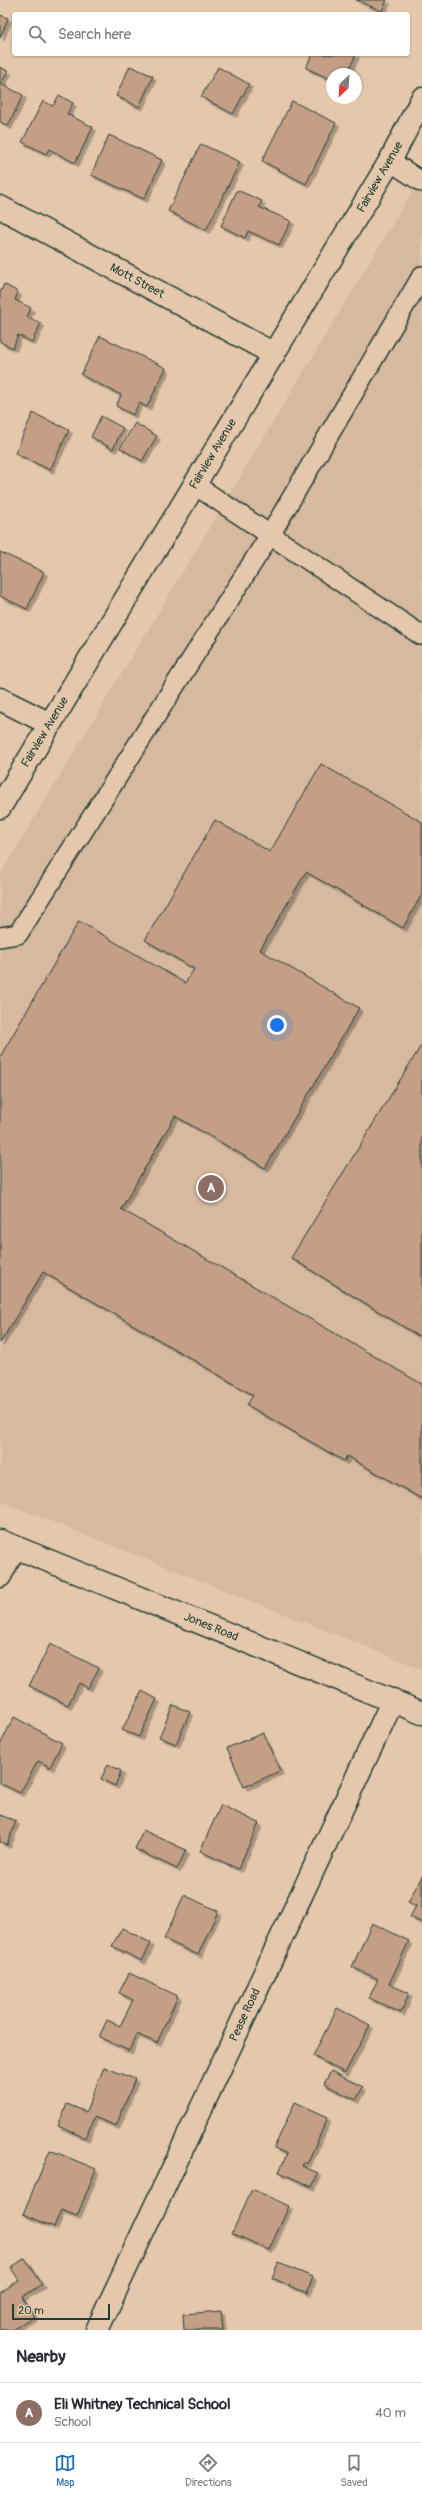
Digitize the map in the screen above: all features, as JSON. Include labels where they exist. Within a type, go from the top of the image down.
[{"type":"street","name":"Fairview Avenue","points":[[0,807],[390,161],[422,99]]},
{"type":"street","name":"Mott Street","points":[[0,207],[274,354]]},
{"type":"street","points":[[0,699],[50,724]]},
{"type":"street","points":[[0,1576],[7,1544]]},
{"type":"street","name":"Jones Road","points":[[7,1544],[422,1713]]},
{"type":"street","name":"Pease Road","points":[[97,2330],[393,1700]]},
{"type":"lane","points":[[390,161],[422,182]]},
{"type":"lane","points":[[0,937],[18,934],[270,535],[422,276]]},
{"type":"lane","points":[[195,484],[270,535],[422,634]]},
{"type":"shaded area","points":[[422,175],[422,1669],[0,1501],[0,875]]},
{"type":"building","points":[[356,0],[387,0],[382,11]]},
{"type":"building","points":[[0,15],[8,18],[0,38]]},
{"type":"building","points":[[311,56],[355,56],[350,68],[326,68],[326,77],[306,68]]},
{"type":"building","points":[[130,66],[153,76],[139,107],[116,96]]},
{"type":"building","points":[[0,67],[8,71],[1,84],[23,95],[8,126],[0,122]]},
{"type":"building","points":[[218,67],[249,84],[233,114],[201,97]]},
{"type":"building","points":[[59,95],[73,103],[67,114],[93,127],[75,163],[49,149],[46,154],[22,142],[43,101],[53,106]]},
{"type":"building","points":[[292,101],[336,123],[306,184],[262,161]]},
{"type":"building","points":[[109,135],[162,160],[144,199],[91,175]]},
{"type":"building","points":[[201,144],[240,162],[206,230],[168,211]]},
{"type":"building","points":[[237,190],[262,201],[259,207],[291,221],[279,245],[248,231],[245,238],[221,226]]},
{"type":"building","points":[[4,284],[18,292],[15,300],[31,308],[27,317],[41,323],[32,342],[18,335],[13,348],[0,342],[0,293]]},
{"type":"building","points":[[100,336],[166,368],[147,407],[139,403],[133,415],[116,406],[121,395],[81,375]]},
{"type":"building","points":[[33,413],[69,430],[50,470],[15,453]]},
{"type":"building","points":[[101,416],[123,428],[113,449],[91,437]]},
{"type":"building","points":[[135,423],[157,436],[142,461],[120,448]]},
{"type":"building","points":[[0,552],[44,572],[27,609],[0,596]]},
{"type":"building","points":[[321,764],[422,822],[422,894],[403,928],[306,872],[260,950],[359,1008],[265,1168],[175,1116],[121,1209],[422,1384],[422,1499],[347,1456],[344,1461],[247,1405],[253,1395],[43,1272],[0,1343],[0,1057],[79,921],[185,983],[194,969],[145,940],[215,820],[270,852]]},
{"type":"building","points":[[422,1044],[422,1338],[291,1258]]},
{"type":"building","points":[[50,1644],[99,1668],[88,1688],[79,1683],[68,1705],[29,1686]]},
{"type":"building","points":[[142,1691],[157,1699],[139,1737],[122,1730]]},
{"type":"building","points":[[173,1705],[190,1712],[176,1744],[159,1737]]},
{"type":"building","points":[[14,1717],[62,1743],[50,1767],[38,1761],[20,1793],[0,1783],[0,1745]]},
{"type":"building","points":[[263,1733],[280,1771],[244,1787],[227,1748]]},
{"type":"building","points":[[108,1764],[121,1771],[115,1786],[101,1779]]},
{"type":"building","points":[[221,1805],[259,1823],[238,1869],[200,1851]]},
{"type":"building","points":[[0,1815],[16,1821],[7,1845],[0,1842]]},
{"type":"building","points":[[143,1830],[186,1850],[177,1869],[135,1849]]},
{"type":"building","points":[[422,1876],[422,1923],[410,1917],[416,1906],[408,1902]]},
{"type":"building","points":[[184,1895],[218,1911],[198,1955],[164,1939]]},
{"type":"building","points":[[372,1923],[409,1941],[389,1984],[409,1993],[401,2013],[369,1998],[378,1979],[352,1967]]},
{"type":"building","points":[[122,1928],[151,1943],[142,1961],[112,1946]]},
{"type":"building","points":[[129,1973],[178,1996],[157,2043],[136,2034],[129,2051],[99,2037],[107,2020],[120,2026],[133,2000],[119,1993]]},
{"type":"building","points":[[337,2008],[370,2025],[345,2073],[313,2056]]},
{"type":"building","points":[[104,2067],[135,2079],[116,2126],[94,2117],[86,2138],[58,2126],[67,2104],[86,2112]]},
{"type":"building","points":[[331,2071],[363,2087],[356,2100],[324,2084]]},
{"type":"building","points":[[295,2102],[328,2117],[307,2164],[304,2162],[302,2166],[318,2173],[312,2187],[279,2172],[287,2154],[274,2148]]},
{"type":"building","points":[[50,2150],[96,2169],[77,2216],[61,2210],[54,2227],[23,2214]]},
{"type":"building","points":[[252,2189],[289,2206],[269,2250],[232,2233]]},
{"type":"building","points":[[25,2258],[42,2284],[22,2297],[34,2316],[12,2330],[0,2330],[0,2293],[19,2280],[11,2268]]},
{"type":"building","points":[[278,2263],[313,2277],[307,2293],[272,2278]]},
{"type":"building","points":[[221,2311],[223,2330],[184,2330],[183,2314]]},
{"type":"place","name":"Eli Whitney Technical School","points":[[211,1188]]}]
